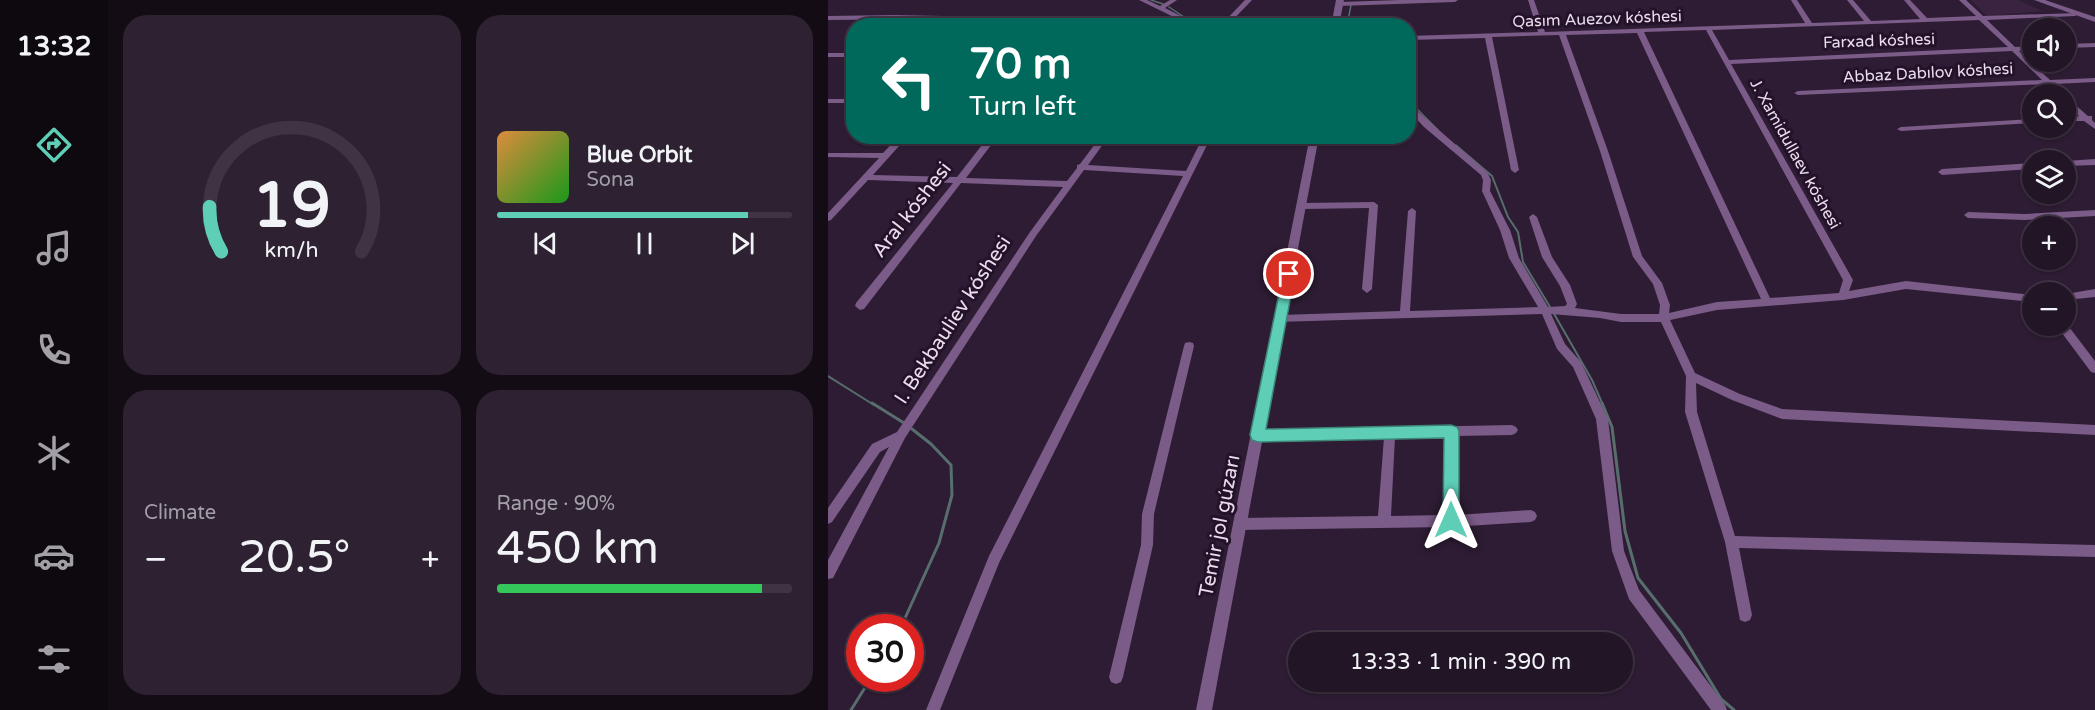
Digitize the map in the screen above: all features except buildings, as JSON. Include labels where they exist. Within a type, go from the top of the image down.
[{"type":"street","points":[[1142,0],[1182,18]]},
{"type":"street","points":[[1161,8],[1174,0]]},
{"type":"street","points":[[1231,18],[1249,0]]},
{"type":"street","points":[[1336,18],[1339,2],[1455,0]]},
{"type":"street","points":[[1531,0],[1542,34]]},
{"type":"street","points":[[1794,0],[1810,25]]},
{"type":"street","points":[[1850,0],[1869,23]]},
{"type":"street","points":[[1907,0],[1926,21]]},
{"type":"street","points":[[1962,0],[2051,84]]},
{"type":"street","points":[[2038,0],[2095,20]]},
{"type":"street","name":"Qasım Auezov kóshesi","points":[[1416,38],[2075,14]]},
{"type":"street","points":[[828,18],[882,16],[919,18]]},
{"type":"street","name":"J. Xamidullaev kóshesi","points":[[1708,28],[1848,280],[1843,296]]},
{"type":"street","points":[[1640,31],[1767,302]]},
{"type":"street","points":[[1562,33],[1604,151],[1638,257],[1657,283],[1665,305],[1664,318],[1691,376],[1691,412],[1731,542],[1745,615]]},
{"type":"street","points":[[1488,36],[1515,170]]},
{"type":"street","points":[[2076,46],[2095,45]]},
{"type":"street","name":"Farxad kóshesi","points":[[1726,62],[2022,49]]},
{"type":"street","points":[[828,55],[846,55]]},
{"type":"street","name":"Abbaz Dabılov kóshesi","points":[[1798,93],[2095,80]]},
{"type":"street","points":[[828,101],[846,101]]},
{"type":"street","points":[[2076,107],[2091,118],[2095,127]]},
{"type":"street","points":[[1416,113],[1484,174],[1487,180],[1486,191],[1505,230],[1514,258],[1545,311],[1562,346],[1577,365],[1602,419],[1618,551],[1634,594],[1720,710]]},
{"type":"street","points":[[2076,119],[2091,118]]},
{"type":"street","points":[[1901,129],[2022,122]]},
{"type":"street","points":[[828,217],[896,144]]},
{"type":"street","name":"Aral kóshesi","points":[[860,306],[986,144]]},
{"type":"street","name":"I. Bekbauliev kóshesi","points":[[828,518],[876,448],[901,435],[1068,184],[1099,144]]},
{"type":"street","points":[[933,710],[994,560],[1204,144]]},
{"type":"street","name":"Temir jol gúzarı","points":[[1204,710],[1314,144]]},
{"type":"street","points":[[828,154],[885,156]]},
{"type":"street","points":[[2076,163],[2095,162]]},
{"type":"street","points":[[1080,167],[1190,174]]},
{"type":"street","points":[[1942,172],[2022,167]]},
{"type":"street","points":[[866,177],[1068,184]]},
{"type":"street","points":[[1302,206],[1374,205],[1367,289]]},
{"type":"street","points":[[1405,315],[1412,211]]},
{"type":"street","points":[[1968,215],[2025,217],[2095,213]]},
{"type":"street","points":[[1533,217],[1547,257],[1565,285],[1572,304],[1565,311]]},
{"type":"street","points":[[1281,319],[1545,311],[1565,311],[1621,318],[1664,318],[1717,306],[1843,296],[1906,285],[2022,298]]},
{"type":"street","points":[[2076,296],[2095,293]]},
{"type":"street","points":[[2070,336],[2095,369]]},
{"type":"street","points":[[1116,677],[1147,545],[1148,514],[1189,346]]},
{"type":"street","points":[[1691,376],[1736,397],[1782,414],[2095,429]]},
{"type":"street","points":[[1258,435],[1512,430]]},
{"type":"street","points":[[1451,431],[1451,520]]},
{"type":"street","points":[[1384,522],[1390,433]]},
{"type":"street","points":[[828,573],[901,435]]},
{"type":"street","points":[[1240,524],[1384,522],[1531,516]]},
{"type":"street","points":[[1731,542],[2095,551]]},
{"type":"shaded area","points":[[1971,0],[2018,0],[2043,11],[1987,16]]},
{"type":"waterway","points":[[1151,0],[1163,4]]},
{"type":"waterway","points":[[1349,18],[1351,5]]},
{"type":"waterway","points":[[1169,7],[1188,18]]},
{"type":"waterway","points":[[1416,108],[1438,130]]},
{"type":"waterway","points":[[1456,145],[1490,174]]},
{"type":"waterway","points":[[1488,173],[1492,176],[1508,217],[1518,232],[1523,262],[1550,307]]},
{"type":"waterway","points":[[1553,312],[1592,380],[1603,405]]},
{"type":"waterway","points":[[828,376],[874,405]]},
{"type":"waterway","points":[[872,403],[904,423]]},
{"type":"waterway","points":[[1602,403],[1612,427],[1625,531],[1638,578],[1681,633],[1721,699],[1734,710]]},
{"type":"waterway","points":[[907,614],[939,543],[952,495],[951,465],[931,444],[912,429]]},
{"type":"waterway","points":[[851,710],[862,692]]},
{"type":"route","points":[[1289,274],[1258,435],[1451,431],[1451,520]]}]
